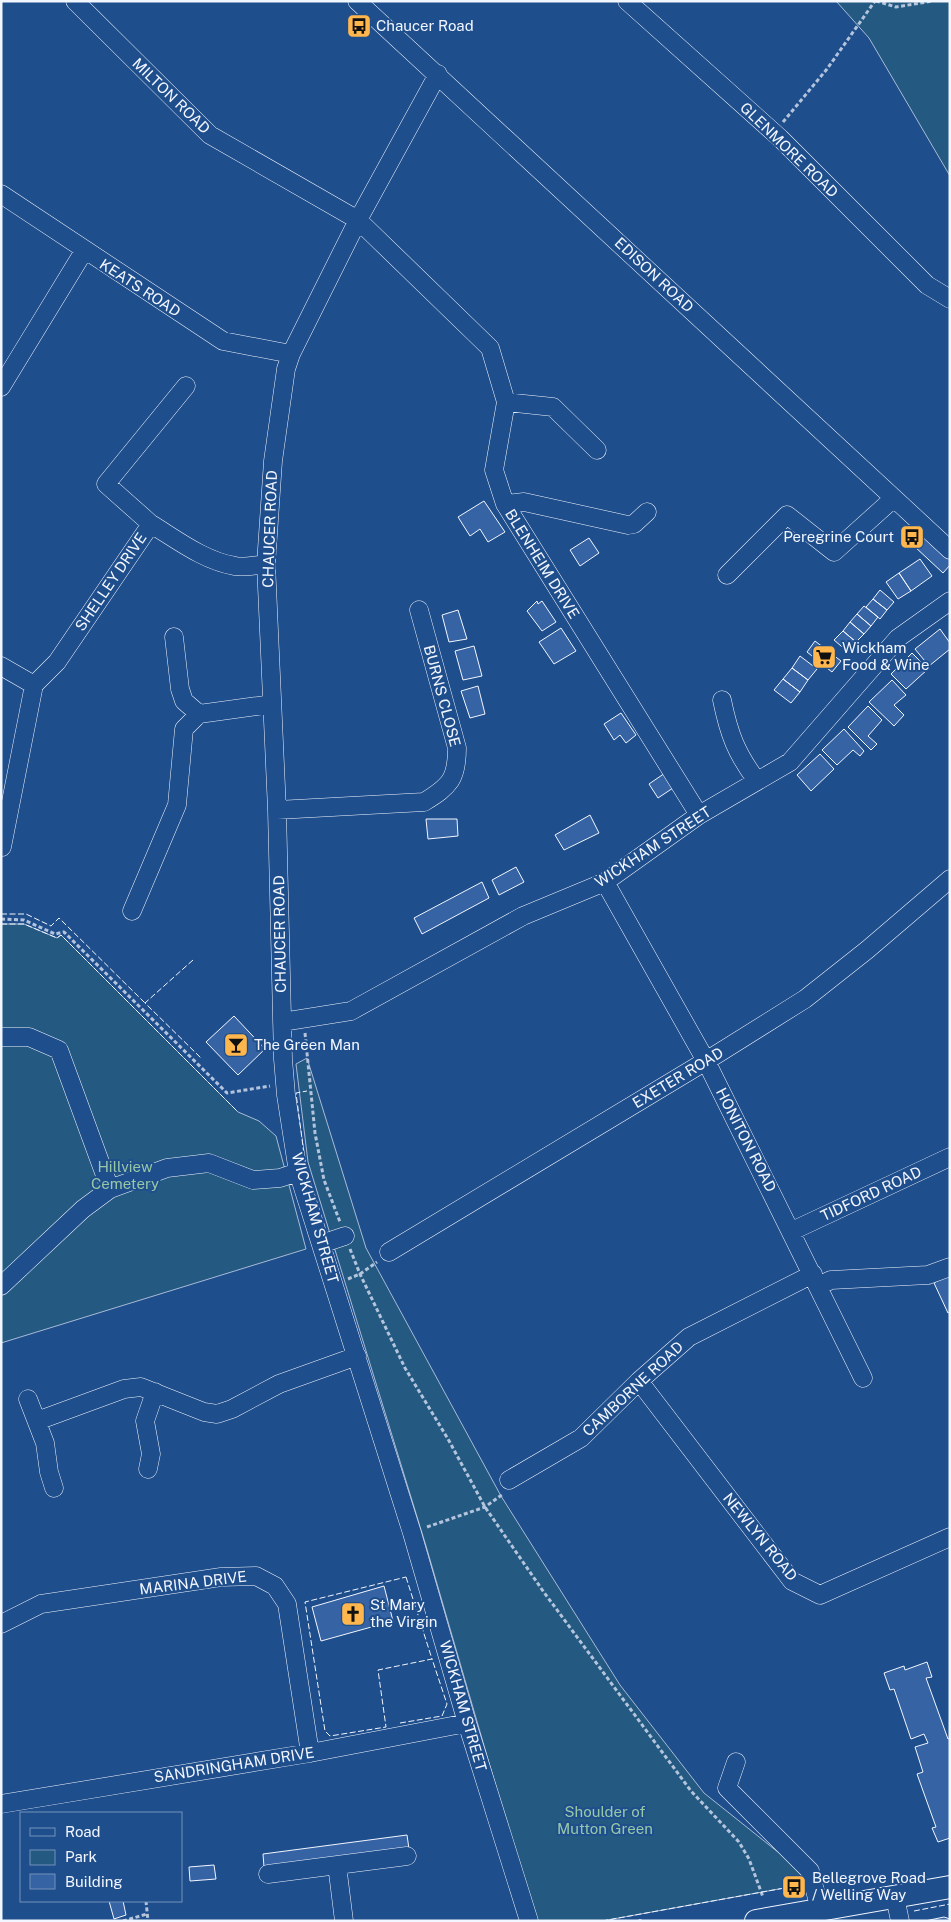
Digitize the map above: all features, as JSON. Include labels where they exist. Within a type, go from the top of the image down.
[{"type":"main road","points":[[756,1921],[808,1914],[950,1887]]},
{"type":"street","name":"MILTON ROAD","points":[[75,1],[210,135],[358,220]]},
{"type":"street","name":"EDISON ROAD","points":[[357,1],[950,550]]},
{"type":"street","name":"GLENMORE ROAD","points":[[627,1],[774,133],[927,285],[950,299]]},
{"type":"street","name":"CHAUCER ROAD","points":[[282,1022],[277,810],[266,564],[273,461],[286,369],[291,354],[358,220],[438,74]]},
{"type":"street","name":"KEATS ROAD","points":[[1,194],[84,251],[223,341],[291,354]]},
{"type":"street","name":"BLENHEIM DRIVE","points":[[358,220],[490,348],[506,402],[494,470],[504,504],[699,815]]},
{"type":"street","points":[[1,387],[84,251]]},
{"type":"street","points":[[151,524],[106,484],[186,386]]},
{"type":"street","points":[[506,402],[553,406],[597,450]]},
{"type":"street","points":[[727,575],[787,515],[834,552],[894,498]]},
{"type":"street","points":[[504,504],[531,503],[628,525],[634,524],[647,512]]},
{"type":"street","name":"SHELLEY DRIVE","points":[[34,685],[57,662],[151,524],[196,552],[226,564],[237,566],[266,564]]},
{"type":"street","name":"WICKHAM STREET","points":[[529,1921],[467,1723],[412,1532],[298,1172],[286,1095],[282,1022],[351,1011],[523,916],[605,882],[699,815],[790,762],[898,638],[950,601]]},
{"type":"street","name":"BURNS CLOSE","points":[[277,810],[424,802],[444,790],[457,768],[457,748],[419,610]]},
{"type":"street","points":[[174,637],[180,689],[184,702],[200,714]]},
{"type":"street","points":[[1,666],[34,685],[7,791],[2,847]]},
{"type":"street","points":[[722,700],[729,732],[743,762],[757,781]]},
{"type":"street","points":[[132,911],[177,805],[184,729],[200,714],[272,704]]},
{"type":"street","name":"EXETER ROAD","points":[[389,1252],[706,1062],[805,999],[867,950],[950,879]]},
{"type":"street","name":"HONITON ROAD","points":[[605,882],[706,1062],[792,1231],[863,1378]]},
{"type":"street","points":[[1,1037],[29,1037],[59,1050],[110,1190]]},
{"type":"street","name":"TIDFORD ROAD","points":[[792,1231],[950,1157]]},
{"type":"street","points":[[1,1286],[83,1209],[110,1190],[167,1168],[209,1163],[253,1180],[280,1178],[298,1172]]},
{"type":"street","points":[[321,1244],[345,1236]]},
{"type":"street","name":"CAMBORNE ROAD","points":[[510,1480],[581,1438],[639,1381],[689,1337],[815,1280],[928,1275],[950,1267]]},
{"type":"street","points":[[37,1421],[124,1389],[140,1387],[204,1412],[217,1414],[232,1409],[303,1375],[357,1356]]},
{"type":"street","name":"NEWLYN ROAD","points":[[639,1381],[786,1574],[799,1585],[820,1595],[950,1537]]},
{"type":"street","points":[[148,1469],[151,1454],[145,1421],[155,1392]]},
{"type":"street","points":[[28,1399],[45,1443],[48,1472],[54,1488]]},
{"type":"street","name":"MARINA DRIVE","points":[[1,1624],[41,1604],[221,1577],[256,1576],[275,1586],[287,1604],[310,1753]]},
{"type":"street","name":"SANDRINGHAM DRIVE","points":[[1,1804],[310,1753],[467,1723]]},
{"type":"street","points":[[736,1762],[727,1788],[810,1871],[808,1914]]},
{"type":"street","points":[[268,1874],[407,1856]]},
{"type":"street","points":[[337,1865],[344,1921]]},
{"type":"street","points":[[895,1897],[900,1921]]},
{"type":"path","points":[[774,133],[827,69],[875,1],[896,7],[933,1]]},
{"type":"path","points":[[1,919],[24,920],[55,934],[64,932],[227,1093],[274,1086]]},
{"type":"path","points":[[303,1020],[315,1133],[324,1180],[360,1274],[406,1368],[485,1507],[543,1591],[691,1791],[739,1842],[749,1859],[762,1898]]},
{"type":"path","points":[[334,1285],[373,1266]]},
{"type":"path","points":[[412,1532],[485,1507],[501,1496],[510,1480]]},
{"type":"path","points":[[146,1902],[148,1921]]},
{"type":"path","points":[[123,1921],[147,1914]]},
{"type":"green space","points":[[836,1],[950,1],[950,176],[869,38]]},
{"type":"green space","name":"Hillview Cemetery","points":[[1,924],[24,924],[57,938],[61,935],[238,1112],[259,1121],[276,1136],[306,1249],[1,1343]]},
{"type":"green space","name":"Shoulder of Mutton Green","points":[[307,1058],[366,1248],[501,1496],[620,1685],[704,1793],[803,1872],[801,1885],[602,1921],[535,1921],[426,1546],[308,1162],[296,1064]]},
{"type":"building","points":[[484,501],[505,532],[488,542],[480,529],[470,536],[458,517]]},
{"type":"building","points":[[925,535],[950,559],[950,565],[943,573],[914,546]]},
{"type":"building","points":[[589,538],[599,553],[580,566],[570,550]]},
{"type":"building","points":[[920,559],[932,576],[911,591],[899,573]]},
{"type":"building","points":[[899,573],[911,591],[898,599],[886,582]]},
{"type":"building","points":[[880,590],[894,602],[887,610],[873,599]]},
{"type":"building","points":[[873,599],[887,610],[880,619],[866,607]]},
{"type":"building","points":[[537,601],[538,604],[542,601],[556,622],[542,631],[527,611]]},
{"type":"building","points":[[864,606],[878,617],[871,626],[857,614]]},
{"type":"building","points":[[458,610],[467,639],[449,642],[442,615]]},
{"type":"building","points":[[857,614],[871,626],[864,634],[850,622]]},
{"type":"building","points":[[850,622],[864,634],[856,642],[843,631]]},
{"type":"building","points":[[561,628],[576,651],[554,664],[539,642]]},
{"type":"building","points":[[940,629],[950,643],[950,649],[929,666],[915,649]]},
{"type":"building","points":[[843,631],[856,642],[848,652],[834,640]]},
{"type":"building","name":"Wickham Food & Wine","points":[[815,641],[841,661],[832,672],[807,652]]},
{"type":"building","points":[[474,646],[482,676],[463,680],[455,651]]},
{"type":"building","points":[[912,653],[928,669],[906,689],[891,674]]},
{"type":"building","points":[[800,656],[817,669],[808,680],[792,668]]},
{"type":"building","points":[[792,668],[808,680],[800,692],[783,679]]},
{"type":"building","points":[[783,679],[800,692],[791,703],[774,690]]},
{"type":"building","points":[[892,680],[906,695],[894,705],[904,715],[894,726],[869,702]]},
{"type":"building","points":[[478,686],[485,714],[470,718],[461,691]]},
{"type":"building","points":[[868,706],[882,720],[868,736],[877,744],[871,750],[848,727]]},
{"type":"building","points":[[621,713],[636,735],[626,743],[620,735],[614,740],[604,724]]},
{"type":"building","points":[[844,729],[864,751],[860,756],[853,750],[837,765],[822,750]]},
{"type":"building","points":[[820,754],[834,769],[811,791],[797,775]]},
{"type":"building","points":[[665,773],[673,788],[658,798],[649,784]]},
{"type":"building","points":[[590,815],[599,833],[564,850],[555,835]]},
{"type":"building","points":[[426,819],[457,819],[458,836],[428,839]]},
{"type":"building","points":[[516,867],[524,882],[499,895],[492,880]]},
{"type":"building","points":[[482,882],[489,898],[422,934],[414,918]]},
{"type":"building","name":"The Green Man","points":[[234,1016],[265,1049],[238,1075],[206,1042]]},
{"type":"building","points":[[950,1273],[950,1312],[948,1313],[934,1283]]},
{"type":"building","name":"St Mary the Virgin","points":[[384,1586],[393,1621],[321,1641],[312,1607]]},
{"type":"building","points":[[927,1662],[932,1677],[926,1678],[948,1739],[950,1738],[950,1838],[938,1842],[932,1828],[936,1827],[917,1774],[923,1772],[915,1747],[928,1743],[924,1734],[911,1739],[894,1689],[890,1690],[884,1673],[904,1666],[905,1670]]},
{"type":"building","points":[[407,1835],[409,1849],[264,1867],[263,1854]]},
{"type":"building","points":[[214,1865],[216,1879],[190,1881],[189,1867]]},
{"type":"building","points":[[109,1902],[123,1902],[126,1915],[114,1919]]},
{"type":"building","points":[[944,1917],[950,1919],[950,1921],[925,1921]]},
{"type":"fence","points":[[1,914],[26,914],[51,926],[59,918],[145,1003]]},
{"type":"fence","points":[[1,924],[24,924],[57,938],[61,935],[238,1112]]},
{"type":"fence","points":[[193,960],[145,1003],[202,1059]]},
{"type":"fence","points":[[305,1162],[296,1093],[307,1091]]},
{"type":"fence","points":[[406,1577],[432,1659],[378,1670],[386,1727],[330,1736],[325,1731],[305,1602],[406,1577]]},
{"type":"fence","points":[[400,1723],[442,1716],[447,1704],[432,1659]]},
{"type":"fence","points":[[602,1921],[801,1885]]},
{"type":"fence","points":[[914,1911],[950,1904]]},
{"type":"place","name":"Chaucer Road","points":[[359,26]]},
{"type":"place","name":"Peregrine Court","points":[[912,537]]},
{"type":"place","name":"Wickham Food & Wine","points":[[824,657]]},
{"type":"place","name":"The Green Man","points":[[236,1045]]},
{"type":"place","name":"St Mary the Virgin","points":[[353,1614]]},
{"type":"place","name":"Bellegrove Road / Welling Way","points":[[794,1887]]}]
